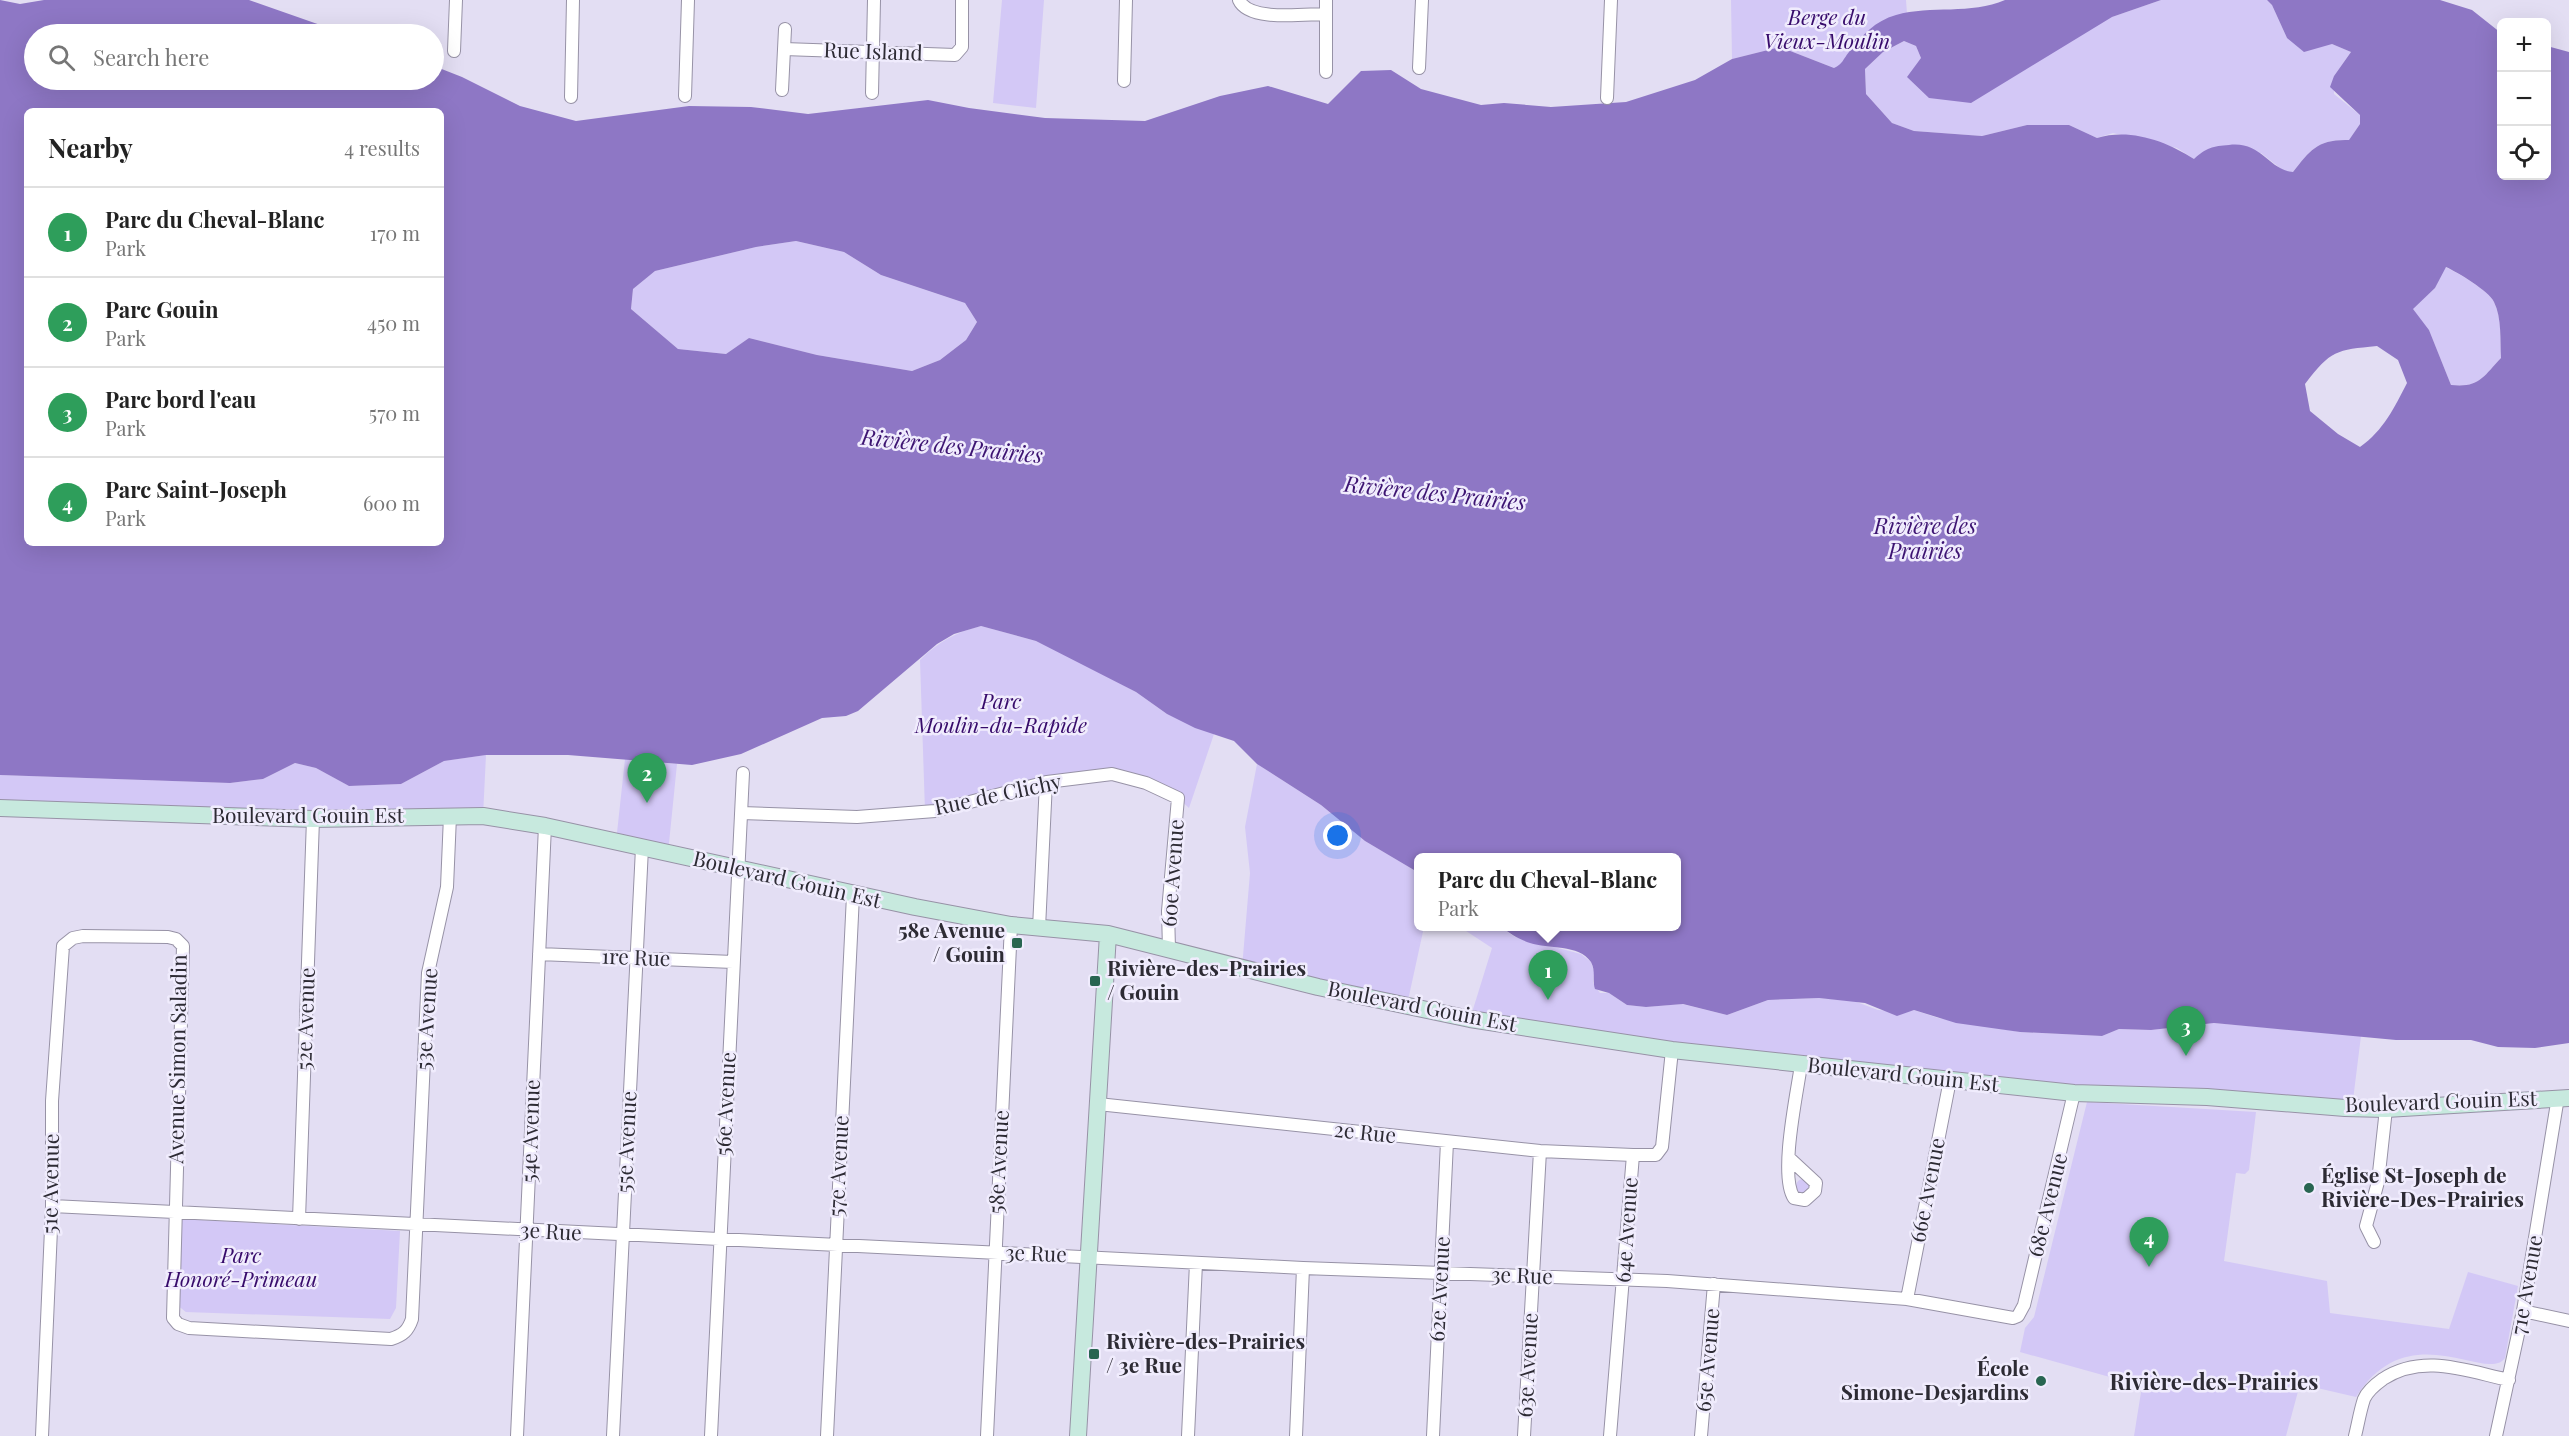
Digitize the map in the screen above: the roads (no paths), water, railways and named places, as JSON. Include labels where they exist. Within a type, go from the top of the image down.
[{"type":"street","points":[[454,51],[456,0]]},
{"type":"street","points":[[572,96],[573,0]]},
{"type":"street","points":[[685,96],[688,0]]},
{"type":"street","points":[[872,93],[874,0]]},
{"type":"street","name":"Rue Island","points":[[784,49],[955,55],[960,51],[962,0]]},
{"type":"street","points":[[1124,81],[1126,0]]},
{"type":"street","points":[[1239,0],[1243,7],[1254,13],[1326,14]]},
{"type":"street","points":[[1326,0],[1326,72]]},
{"type":"street","points":[[1419,69],[1422,0]]},
{"type":"street","points":[[1606,98],[1611,0]]},
{"type":"street","points":[[782,90],[785,29]]},
{"type":"street","name":"56e Avenue","points":[[711,1436],[742,773]]},
{"type":"street","name":"Rue de Clichy","points":[[741,813],[857,817],[935,811],[1046,782],[1101,775],[1123,775],[1178,798]]},
{"type":"street","points":[[1039,928],[1046,782]]},
{"type":"street","name":"60e Avenue","points":[[1169,949],[1168,911],[1178,798]]},
{"type":"street","name":"Boulevard Gouin Est","points":[[0,808],[313,819],[483,816],[545,826],[853,895],[1011,925],[1108,934],[1318,987],[1470,1019],[1672,1050],[1801,1065],[2074,1093],[2207,1097],[2386,1109],[2563,1097]]},
{"type":"street","name":"53e Avenue","points":[[174,1212],[171,1309],[172,1318],[178,1324],[189,1328],[391,1339],[408,1330],[412,1319],[428,973],[447,887],[450,816]]},
{"type":"street","name":"52e Avenue","points":[[299,1219],[313,819]]},
{"type":"street","name":"54e Avenue","points":[[517,1436],[545,826]]},
{"type":"street","name":"55e Avenue","points":[[613,1436],[642,848]]},
{"type":"street","name":"57e Avenue","points":[[827,1436],[853,895]]},
{"type":"street","name":"58e Avenue","points":[[987,1436],[1011,925]]},
{"type":"street","points":[[1078,1436],[1108,934]]},
{"type":"street","name":"Avenue Simon Saladin","points":[[73,938],[168,937],[176,939],[183,946],[174,1212]]},
{"type":"street","name":"51e Avenue","points":[[42,1436],[52,1206],[52,1101],[60,958],[63,946],[73,938]]},
{"type":"street","name":"1re Rue","points":[[539,954],[733,962]]},
{"type":"street","name":"64e Avenue","points":[[1610,1436],[1633,1155],[1656,1155],[1662,1147],[1672,1050]]},
{"type":"street","points":[[1790,1158],[1801,1065]]},
{"type":"street","name":"66e Avenue","points":[[1907,1299],[1950,1080]]},
{"type":"street","name":"68e Avenue","points":[[2018,1316],[2024,1305],[2074,1093]]},
{"type":"street","name":"71e Avenue","points":[[2496,1436],[2523,1311],[2563,1097]]},
{"type":"street","name":"2e Rue","points":[[1098,1104],[1540,1151],[1633,1155]]},
{"type":"street","points":[[2374,1242],[2366,1226],[2378,1182],[2386,1109]]},
{"type":"street","name":"62e Avenue","points":[[1433,1436],[1447,1142]]},
{"type":"street","name":"63e Avenue","points":[[1524,1436],[1540,1151]]},
{"type":"street","name":"3e Rue","points":[[52,1206],[1196,1263],[1714,1284],[1907,1299],[2007,1318],[2018,1316]]},
{"type":"street","points":[[1188,1436],[1196,1263]]},
{"type":"street","points":[[1296,1436],[1303,1268]]},
{"type":"street","name":"65e Avenue","points":[[1701,1436],[1714,1284]]},
{"type":"street","points":[[2523,1311],[2569,1321]]},
{"type":"street","points":[[2355,1436],[2364,1397],[2392,1373],[2414,1365],[2433,1364],[2509,1380]]},
{"type":"water","name":"Rivière des Prairies","points":[[0,0],[20,4],[44,0],[249,0],[317,24],[24,24],[24,90],[444,90],[444,70],[520,106],[576,121],[689,106],[751,107],[808,114],[928,100],[1045,118],[1145,121],[1220,96],[1268,86],[1328,104],[1361,71],[1391,70],[1421,89],[1481,105],[1504,103],[1551,107],[1626,102],[1695,80],[1732,59],[1780,47],[1834,68],[1875,25],[1888,18],[1909,12],[1965,9],[1992,5],[2005,0],[2161,0],[2112,17],[1971,103],[1929,98],[1907,77],[1921,58],[1916,46],[1904,41],[1883,52],[1865,69],[1866,94],[1892,123],[1914,131],[1982,136],[2027,125],[2069,125],[2097,138],[2122,135],[2147,138],[2172,147],[2194,159],[2214,147],[2240,145],[2257,151],[2277,166],[2293,172],[2316,147],[2330,141],[2349,140],[2360,124],[2360,115],[2330,87],[2334,76],[2351,52],[2332,44],[2304,52],[2287,38],[2272,5],[2267,0],[2440,0],[2472,10],[2497,30],[2497,180],[2551,180],[2551,47],[2569,52],[2569,1043],[2535,1048],[2498,1047],[2471,1040],[2396,1040],[2214,1023],[2151,1030],[2119,1029],[2102,1036],[2020,1032],[1956,1023],[1914,1010],[1897,1016],[1865,1003],[1819,998],[1768,1000],[1727,1015],[1683,1004],[1646,1007],[1627,1005],[1609,993],[1595,989],[1592,965],[1586,956],[1571,950],[1530,943],[1507,931],[1681,931],[1681,853],[1414,853],[1414,870],[1365,841],[1321,805],[1257,764],[1234,741],[1195,728],[1167,714],[1136,692],[1036,641],[981,626],[954,634],[937,644],[858,711],[846,716],[822,718],[741,754],[692,765],[568,755],[486,755],[444,761],[401,784],[349,786],[316,768],[295,763],[263,779],[230,783],[0,775]],"holes":[[[796,241],[844,252],[881,275],[965,303],[977,322],[966,340],[940,360],[912,371],[817,355],[749,338],[726,354],[678,349],[631,309],[633,289],[655,271],[756,247]],[[2446,267],[2480,287],[2497,308],[2501,358],[2480,380],[2468,385],[2451,385],[2429,330],[2413,309],[2435,288]],[[2377,346],[2398,360],[2407,383],[2382,426],[2360,447],[2338,434],[2310,411],[2305,384],[2328,358],[2343,351]]]},
{"type":"place","name":"Parc Gouin","points":[[647,803]]},
{"type":"place","name":"58e Avenue / Gouin","points":[[1017,943]]},
{"type":"place","name":"Rivière-des-Prairies / Gouin","points":[[1095,981]]},
{"type":"place","name":"Parc du Cheval-Blanc","points":[[1548,1000]]},
{"type":"place","name":"Parc bord l'eau","points":[[2186,1056]]},
{"type":"place","name":"Église St-Joseph de Rivière-Des-Prairies","points":[[2309,1188]]},
{"type":"place","name":"Parc Saint-Joseph","points":[[2149,1267]]},
{"type":"place","name":"Rivière-des-Prairies / 3e Rue","points":[[1094,1354]]},
{"type":"place","name":"École Simone-Desjardins","points":[[2041,1381]]},
{"type":"district","name":"Rivière-des-Prairies","points":[[2214,1382]]},
{"type":"park label","name":"Berge du Vieux-Moulin","points":[[1827,30]]},
{"type":"park label","name":"Parc Moulin-du-Rapide","points":[[1001,714]]},
{"type":"park label","name":"Parc Honoré-Primeau","points":[[241,1268]]}]
